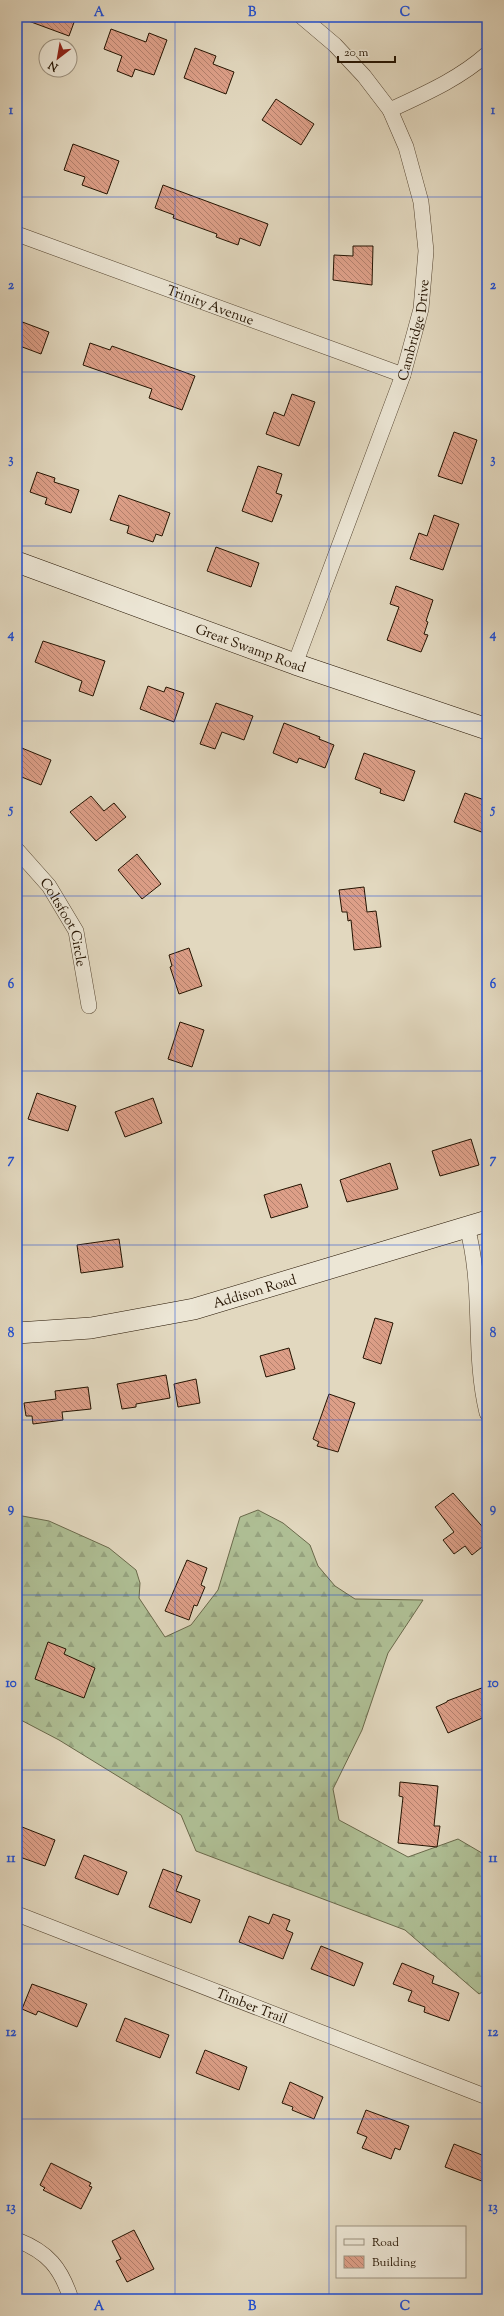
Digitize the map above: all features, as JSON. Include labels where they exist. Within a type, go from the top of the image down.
[{"type":"street","name":"Cambridge Drive","points":[[295,664],[403,375],[421,309],[426,251],[421,202],[406,148],[390,110],[364,76],[335,45],[302,17]]},
{"type":"street","points":[[390,110],[438,87],[474,66],[487,54]]},
{"type":"street","name":"Trinity Avenue","points":[[17,234],[403,375]]},
{"type":"street","name":"Great Swamp Road","points":[[17,562],[295,664],[487,729]]},
{"type":"street","name":"Coltsfoot Circle","points":[[17,850],[49,886],[76,931],[89,1006]]},
{"type":"street","name":"Addison Road","points":[[17,1333],[91,1328],[194,1309],[487,1221]]},
{"type":"street","points":[[467,1227],[474,1257],[480,1377],[487,1413]]},
{"type":"street","name":"Timber Trail","points":[[17,1914],[487,2097]]},
{"type":"street","points":[[17,2240],[29,2245],[51,2260],[64,2277],[71,2299]]},
{"type":"green space","points":[[258,1510],[283,1523],[310,1545],[318,1566],[335,1586],[355,1599],[423,1600],[388,1653],[362,1730],[333,1789],[339,1820],[408,1857],[458,1839],[487,1856],[487,1989],[479,1994],[405,1930],[196,1851],[181,1815],[59,1740],[17,1718],[17,1515],[49,1521],[109,1548],[136,1570],[140,1583],[139,1598],[165,1637],[191,1625],[218,1590],[240,1517]]},
{"type":"building","points":[[23,17],[76,17],[69,36],[23,19]]},
{"type":"building","points":[[111,29],[146,42],[149,33],[167,40],[154,75],[135,69],[132,77],[117,71],[122,56],[104,49]]},
{"type":"building","points":[[195,48],[216,56],[213,64],[234,72],[226,94],[184,78]]},
{"type":"building","points":[[276,99],[314,124],[301,145],[262,120]]},
{"type":"building","points":[[73,144],[119,161],[107,194],[82,185],[85,177],[64,170]]},
{"type":"building","points":[[163,185],[268,224],[260,246],[240,238],[238,245],[216,237],[217,234],[173,218],[174,215],[155,208]]},
{"type":"building","points":[[353,246],[373,246],[372,285],[333,280],[334,255],[353,256]]},
{"type":"building","points":[[17,320],[49,332],[41,354],[17,345]]},
{"type":"building","points":[[90,343],[110,350],[112,346],[195,376],[182,410],[149,398],[152,389],[83,365]]},
{"type":"building","points":[[292,394],[315,402],[299,446],[266,434],[274,412],[284,416]]},
{"type":"building","points":[[454,432],[477,440],[462,484],[438,476]]},
{"type":"building","points":[[258,466],[282,474],[276,493],[282,495],[272,522],[242,511]]},
{"type":"building","points":[[37,472],[55,478],[54,482],[79,490],[71,513],[45,504],[47,498],[30,492]]},
{"type":"building","points":[[119,495],[170,513],[162,536],[156,534],[153,542],[127,533],[129,526],[110,520]]},
{"type":"building","points":[[434,515],[459,524],[443,570],[410,559],[419,533],[427,536]]},
{"type":"building","points":[[216,547],[259,563],[251,587],[207,571]]},
{"type":"building","points":[[396,586],[433,600],[426,621],[428,622],[424,634],[428,635],[421,652],[387,640],[399,607],[390,604]]},
{"type":"building","points":[[43,641],[105,661],[93,696],[79,691],[82,681],[35,662]]},
{"type":"building","points":[[148,686],[164,692],[166,687],[184,693],[174,722],[140,709]]},
{"type":"building","points":[[216,703],[253,716],[244,740],[222,732],[215,749],[200,744]]},
{"type":"building","points":[[284,723],[320,737],[319,739],[334,745],[325,768],[299,758],[297,763],[273,753]]},
{"type":"building","points":[[17,746],[51,760],[41,785],[17,775]]},
{"type":"building","points":[[364,753],[415,771],[404,801],[380,793],[381,789],[355,779]]},
{"type":"building","points":[[465,793],[487,801],[487,834],[454,822]]},
{"type":"building","points":[[91,796],[104,811],[114,803],[126,817],[96,841],[70,812]]},
{"type":"building","points":[[137,854],[161,884],[142,899],[118,870]]},
{"type":"building","points":[[364,887],[367,912],[376,911],[381,947],[354,950],[351,920],[348,921],[347,912],[342,912],[339,890]]},
{"type":"building","points":[[189,948],[202,986],[179,994],[170,967],[172,966],[169,955]]},
{"type":"building","points":[[180,1022],[204,1030],[192,1067],[168,1059]]},
{"type":"building","points":[[37,1093],[76,1106],[68,1131],[28,1119]]},
{"type":"building","points":[[153,1098],[162,1123],[125,1137],[115,1112]]},
{"type":"building","points":[[471,1139],[479,1165],[440,1176],[432,1151]]},
{"type":"building","points":[[390,1163],[398,1189],[347,1202],[340,1180]]},
{"type":"building","points":[[301,1184],[308,1207],[271,1218],[264,1195]]},
{"type":"building","points":[[119,1239],[123,1267],[81,1273],[77,1245]]},
{"type":"building","points":[[375,1318],[393,1323],[381,1364],[363,1358]]},
{"type":"building","points":[[289,1348],[295,1369],[266,1377],[260,1356]]},
{"type":"building","points":[[166,1375],[170,1398],[136,1404],[136,1407],[122,1409],[117,1384]]},
{"type":"building","points":[[196,1379],[200,1403],[178,1407],[174,1384]]},
{"type":"building","points":[[88,1387],[91,1409],[62,1412],[63,1420],[33,1424],[32,1416],[26,1416],[24,1403],[56,1399],[55,1391]]},
{"type":"building","points":[[329,1394],[355,1403],[338,1452],[317,1446],[319,1442],[313,1439]]},
{"type":"building","points":[[453,1493],[487,1532],[487,1543],[472,1555],[465,1546],[454,1554],[443,1540],[454,1532],[435,1507]]},
{"type":"building","points":[[187,1560],[207,1568],[201,1585],[205,1587],[197,1606],[194,1605],[189,1620],[165,1611]]},
{"type":"building","points":[[48,1642],[66,1649],[64,1654],[95,1668],[84,1698],[35,1679]]},
{"type":"building","points":[[487,1686],[487,1716],[448,1733],[436,1707],[447,1701]]},
{"type":"building","points":[[400,1782],[438,1786],[434,1826],[440,1826],[437,1847],[398,1843],[403,1797],[399,1796]]},
{"type":"building","points":[[17,1825],[55,1840],[45,1866],[17,1856]]},
{"type":"building","points":[[84,1855],[127,1872],[118,1895],[75,1878]]},
{"type":"building","points":[[163,1869],[182,1876],[176,1891],[200,1900],[191,1923],[149,1907]]},
{"type":"building","points":[[273,1914],[290,1920],[286,1930],[293,1933],[283,1959],[239,1942],[249,1916],[269,1924]]},
{"type":"building","points":[[321,1946],[363,1963],[354,1986],[311,1969]]},
{"type":"building","points":[[402,1963],[434,1976],[432,1983],[459,1993],[449,2021],[424,2012],[425,2007],[408,2001],[412,1991],[393,1984]]},
{"type":"building","points":[[32,1984],[87,2004],[77,2027],[38,2011],[36,2015],[22,2009]]},
{"type":"building","points":[[125,2018],[169,2035],[160,2058],[116,2041]]},
{"type":"building","points":[[205,2050],[247,2067],[239,2090],[196,2073]]},
{"type":"building","points":[[290,2082],[323,2097],[314,2119],[292,2110],[293,2107],[282,2103]]},
{"type":"building","points":[[366,2110],[409,2126],[400,2150],[395,2148],[391,2159],[362,2148],[367,2137],[357,2133]]},
{"type":"building","points":[[454,2144],[487,2157],[487,2183],[445,2167]]},
{"type":"building","points":[[51,2163],[91,2183],[89,2186],[92,2187],[81,2209],[43,2190],[45,2188],[40,2185]]},
{"type":"building","points":[[134,2230],[154,2269],[127,2282],[116,2261],[121,2259],[112,2241]]}]
